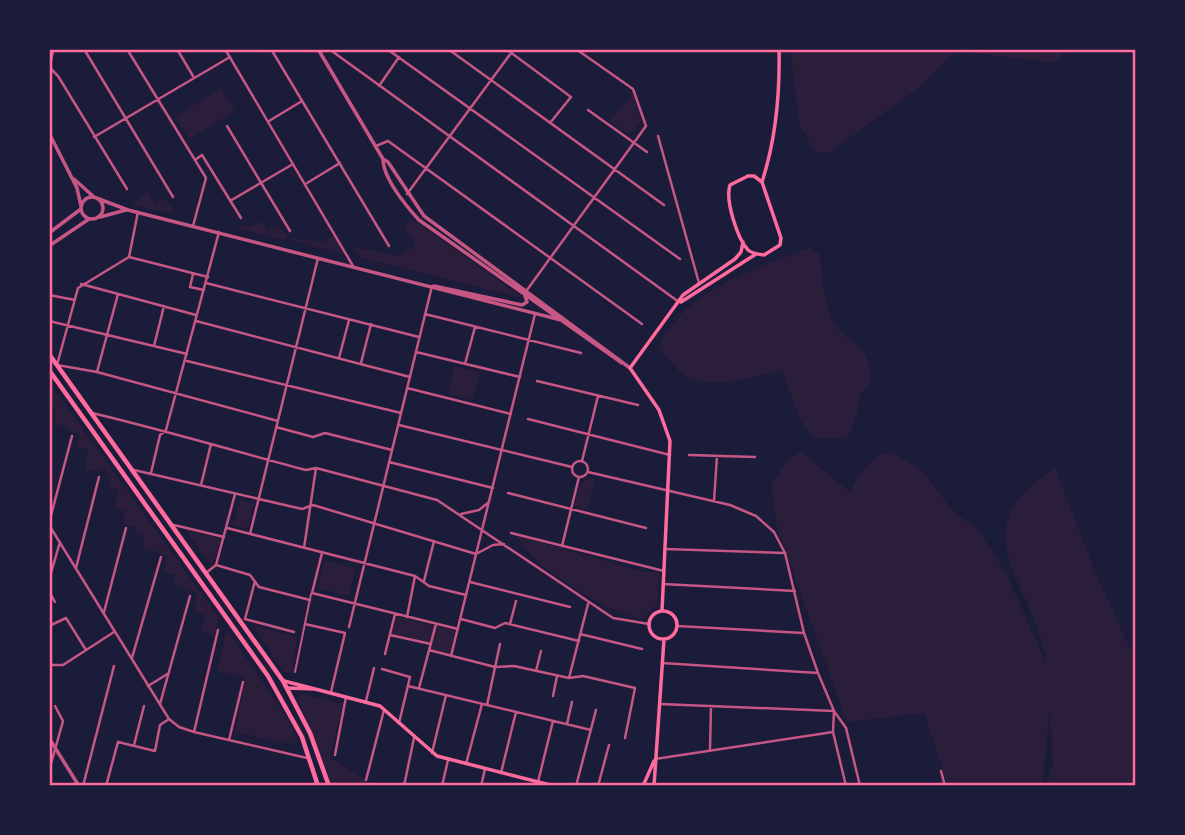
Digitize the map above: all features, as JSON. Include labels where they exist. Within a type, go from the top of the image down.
[{"type":"main road","points":[[762,182],[769,160],[778,100],[779,49]]},
{"type":"main road","points":[[662,611],[670,455],[667,429],[659,410],[630,368],[683,295],[741,252],[743,242],[727,192],[736,180],[754,176],[762,182],[781,238],[772,252],[756,254],[679,302]]},
{"type":"main road","points":[[743,242],[756,254]]},
{"type":"main road","points":[[49,354],[243,621],[283,681],[310,733],[328,786]]},
{"type":"main road","points":[[49,370],[278,691],[310,759],[318,786]]},
{"type":"main road","points":[[662,611],[673,615],[677,626],[671,636],[664,639],[655,636],[649,624],[654,614],[662,611]]},
{"type":"main road","points":[[654,786],[664,639]]},
{"type":"main road","points":[[274,685],[283,681],[366,701],[384,710],[432,753],[448,760],[554,786]]},
{"type":"main road","points":[[278,691],[287,688],[316,689]]},
{"type":"main road","points":[[643,786],[654,759]]},
{"type":"street","points":[[53,49],[49,67],[58,76],[127,189]]},
{"type":"street","points":[[84,49],[173,197]]},
{"type":"street","points":[[127,49],[206,178],[193,226]]},
{"type":"street","points":[[177,49],[194,78]]},
{"type":"street","points":[[225,49],[354,265]]},
{"type":"street","points":[[271,49],[389,246]]},
{"type":"street","points":[[630,368],[419,220],[401,197],[376,146],[320,51],[329,49],[679,302]]},
{"type":"street","points":[[387,49],[680,259]]},
{"type":"street","points":[[448,49],[664,205]]},
{"type":"street","points":[[506,49],[571,97],[550,123]]},
{"type":"street","points":[[432,286],[442,285],[522,305],[527,302],[525,292],[571,225],[646,126],[633,89],[576,49]]},
{"type":"street","points":[[401,197],[407,194],[512,51]]},
{"type":"street","points":[[94,136],[230,57]]},
{"type":"street","points":[[379,86],[399,57]]},
{"type":"street","points":[[268,122],[302,101]]},
{"type":"street","points":[[588,110],[647,152]]},
{"type":"street","points":[[227,126],[289,231]]},
{"type":"street","points":[[49,134],[72,177],[81,208],[89,219]]},
{"type":"street","points":[[658,136],[699,283]]},
{"type":"street","points":[[376,146],[388,141],[642,324]]},
{"type":"street","points":[[195,160],[202,155],[241,218]]},
{"type":"street","points":[[383,159],[388,162],[424,216],[561,320],[630,368]]},
{"type":"street","points":[[305,184],[340,163]]},
{"type":"street","points":[[230,201],[293,164]]},
{"type":"street","points":[[72,177],[97,198],[128,210],[354,265],[432,286],[441,291],[561,320]]},
{"type":"street","points":[[49,233],[81,208],[86,198],[97,198]]},
{"type":"street","points":[[97,198],[103,208],[98,217]]},
{"type":"street","points":[[49,246],[89,219],[128,210]]},
{"type":"street","points":[[129,257],[138,212]]},
{"type":"street","points":[[151,473],[160,435],[166,430],[219,232]]},
{"type":"street","points":[[208,276],[129,257],[81,284],[57,365],[97,372],[278,421]]},
{"type":"street","points":[[250,534],[318,257]]},
{"type":"street","points":[[193,273],[190,287],[204,290]]},
{"type":"street","points":[[206,283],[419,337]]},
{"type":"street","points":[[81,284],[197,315]]},
{"type":"street","points":[[349,627],[432,286]]},
{"type":"street","points":[[97,372],[118,294]]},
{"type":"street","points":[[49,295],[75,300]]},
{"type":"street","points":[[153,345],[164,306]]},
{"type":"street","points":[[425,314],[581,353]]},
{"type":"street","points":[[452,656],[536,314]]},
{"type":"street","points":[[339,358],[349,319]]},
{"type":"street","points":[[49,321],[187,354]]},
{"type":"street","points":[[196,321],[410,377]]},
{"type":"street","points":[[361,363],[371,324]]},
{"type":"street","points":[[465,364],[475,327]]},
{"type":"street","points":[[416,352],[520,377]]},
{"type":"street","points":[[185,360],[401,413]]},
{"type":"street","points":[[537,381],[638,405]]},
{"type":"street","points":[[407,388],[511,414]]},
{"type":"street","points":[[598,396],[582,461],[588,471],[715,501],[756,516],[774,532],[785,553],[804,633],[818,673],[834,711],[846,728],[860,786]]},
{"type":"street","points":[[90,412],[166,430],[306,470],[316,468],[437,500],[483,528],[589,603],[619,620],[649,624]]},
{"type":"street","points":[[528,419],[670,455]]},
{"type":"street","points":[[398,424],[572,467]]},
{"type":"street","points":[[276,427],[313,437],[325,433],[392,450]]},
{"type":"street","points":[[72,436],[49,524],[169,719],[178,727],[194,732],[310,759]]},
{"type":"street","points":[[201,485],[211,443]]},
{"type":"street","points":[[689,455],[755,457]]},
{"type":"street","points":[[715,501],[717,456]]},
{"type":"street","points":[[579,477],[573,473],[572,467],[576,462],[582,461]]},
{"type":"street","points":[[389,462],[493,488]]},
{"type":"street","points":[[313,505],[309,500],[316,468]]},
{"type":"street","points":[[131,469],[302,509],[313,505],[476,554],[493,545],[505,544]]},
{"type":"street","points":[[562,546],[579,477],[588,471]]},
{"type":"street","points":[[76,568],[99,477]]},
{"type":"street","points":[[508,493],[646,528]]},
{"type":"street","points":[[206,573],[216,565],[235,494]]},
{"type":"street","points":[[460,514],[479,510],[489,502]]},
{"type":"street","points":[[304,548],[313,505]]},
{"type":"street","points":[[171,524],[224,537]]},
{"type":"street","points":[[104,613],[126,528]]},
{"type":"street","points":[[227,528],[415,576],[429,586],[466,595]]},
{"type":"street","points":[[511,533],[663,571]]},
{"type":"street","points":[[424,581],[433,541]]},
{"type":"street","points":[[49,580],[60,542]]},
{"type":"street","points":[[665,549],[785,553]]},
{"type":"street","points":[[322,553],[312,593],[458,629]]},
{"type":"street","points":[[132,659],[161,557]]},
{"type":"street","points":[[216,565],[250,575],[259,587],[310,600]]},
{"type":"street","points":[[407,617],[415,576]]},
{"type":"street","points":[[255,581],[243,621],[294,632]]},
{"type":"street","points":[[470,582],[570,607]]},
{"type":"street","points":[[663,584],[795,591]]},
{"type":"street","points":[[49,591],[55,602]]},
{"type":"street","points":[[160,705],[190,596]]},
{"type":"street","points":[[510,624],[516,601]]},
{"type":"street","points":[[569,678],[589,603]]},
{"type":"street","points":[[385,654],[395,614]]},
{"type":"street","points":[[49,626],[66,618],[86,650]]},
{"type":"street","points":[[461,619],[495,628],[510,624],[579,641]]},
{"type":"street","points":[[305,624],[345,634],[331,692]]},
{"type":"street","points":[[419,688],[436,624]]},
{"type":"street","points":[[677,626],[804,633]]},
{"type":"street","points":[[194,732],[218,630]]},
{"type":"street","points":[[49,660],[52,665],[63,665],[115,632]]},
{"type":"street","points":[[580,634],[642,649]]},
{"type":"street","points":[[390,635],[431,644]]},
{"type":"street","points":[[487,705],[500,644]]},
{"type":"street","points":[[429,650],[495,667],[514,666],[569,678],[583,676],[635,688],[625,738]]},
{"type":"street","points":[[536,671],[541,651]]},
{"type":"street","points":[[662,663],[818,673]]},
{"type":"street","points":[[81,786],[114,666]]},
{"type":"street","points":[[366,701],[374,668]]},
{"type":"street","points":[[382,669],[410,677],[399,723]]},
{"type":"street","points":[[148,686],[169,673]]},
{"type":"street","points":[[553,696],[557,676]]},
{"type":"street","points":[[229,741],[243,682]]},
{"type":"street","points":[[408,686],[591,730]]},
{"type":"street","points":[[432,753],[446,695]]},
{"type":"street","points":[[335,755],[347,696]]},
{"type":"street","points":[[567,724],[572,702]]},
{"type":"street","points":[[466,764],[482,704]]},
{"type":"street","points":[[660,704],[834,711]]},
{"type":"street","points":[[49,771],[63,721],[55,706]]},
{"type":"street","points":[[134,745],[144,706]]},
{"type":"street","points":[[710,750],[711,706]]},
{"type":"street","points":[[366,779],[384,710]]},
{"type":"street","points":[[576,786],[596,710]]},
{"type":"street","points":[[834,711],[833,732],[846,786]]},
{"type":"street","points":[[501,774],[516,712]]},
{"type":"street","points":[[106,786],[118,742],[155,751],[160,725],[169,719]]},
{"type":"street","points":[[538,782],[553,721]]},
{"type":"street","points":[[654,759],[833,732]]},
{"type":"street","points":[[49,738],[81,786]]},
{"type":"street","points":[[404,786],[414,738]]},
{"type":"street","points":[[598,786],[609,744]]},
{"type":"street","points":[[442,786],[448,760]]},
{"type":"street","points":[[481,786],[485,769]]},
{"type":"street","points":[[942,771],[945,786]]},
{"type":"street","points":[[519,786],[521,778]]},
{"type":"lane","points":[[295,672],[312,593]]},
{"type":"shaded area","points":[[790,49],[1066,49],[1056,63],[956,51],[916,90],[827,154],[815,152],[799,124]]},
{"type":"shaded area","points":[[221,88],[235,111],[189,139],[175,117]]},
{"type":"shaded area","points":[[633,94],[641,121],[629,135],[610,121]]},
{"type":"shaded area","points":[[148,192],[155,204],[164,198],[172,208],[172,214],[135,206],[133,203]]},
{"type":"shaded area","points":[[411,218],[523,298],[361,258],[353,247],[400,256],[416,245],[404,226]]},
{"type":"shaded area","points":[[260,221],[268,231],[277,226],[288,236],[285,240],[240,229],[242,224],[250,227]]},
{"type":"shaded area","points":[[334,235],[343,254],[289,240],[291,238],[322,242]]},
{"type":"shaded area","points":[[810,248],[820,255],[831,316],[836,326],[863,351],[870,369],[870,384],[860,394],[853,427],[847,437],[815,439],[801,421],[782,371],[730,382],[703,382],[680,372],[659,347],[670,327],[685,310],[703,296],[745,273]]},
{"type":"shaded area","points":[[454,366],[480,372],[472,400],[448,394]]},
{"type":"shaded area","points":[[49,382],[219,618],[214,637],[202,632],[205,615],[194,611],[197,593],[173,583],[175,575],[164,573],[167,556],[143,547],[144,535],[136,532],[136,527],[123,523],[124,511],[114,508],[118,490],[109,487],[110,477],[104,469],[99,472],[85,469],[88,450],[76,447],[80,435],[54,422],[55,410],[49,408]]},
{"type":"shaded area","points":[[801,452],[850,492],[870,462],[890,452],[921,470],[955,513],[978,529],[1006,573],[1047,665],[1040,636],[1009,560],[1006,537],[1010,514],[1025,491],[1055,468],[1097,576],[1136,661],[1136,786],[1046,786],[1053,765],[1050,708],[1042,786],[948,786],[924,713],[847,722],[777,528],[771,485],[789,458]]},
{"type":"shaded area","points":[[590,478],[595,479],[587,510],[574,506],[580,484]]},
{"type":"shaded area","points":[[240,500],[254,504],[247,529],[233,525]]},
{"type":"shaded area","points":[[186,530],[221,539],[212,567]]},
{"type":"shaded area","points":[[518,536],[645,572],[660,572],[657,604],[642,619],[611,608],[554,574],[525,548]]},
{"type":"shaded area","points":[[325,560],[356,568],[349,596],[317,588]]},
{"type":"shaded area","points":[[394,616],[455,631],[450,654],[429,649],[430,642],[391,634]]},
{"type":"shaded area","points":[[252,624],[297,637],[293,673],[283,672]]},
{"type":"shaded area","points":[[227,630],[290,722],[297,740],[292,745],[235,732],[245,678],[217,670]]},
{"type":"shaded area","points":[[301,694],[343,703],[330,758],[370,782],[384,786],[332,786],[297,698]]}]
